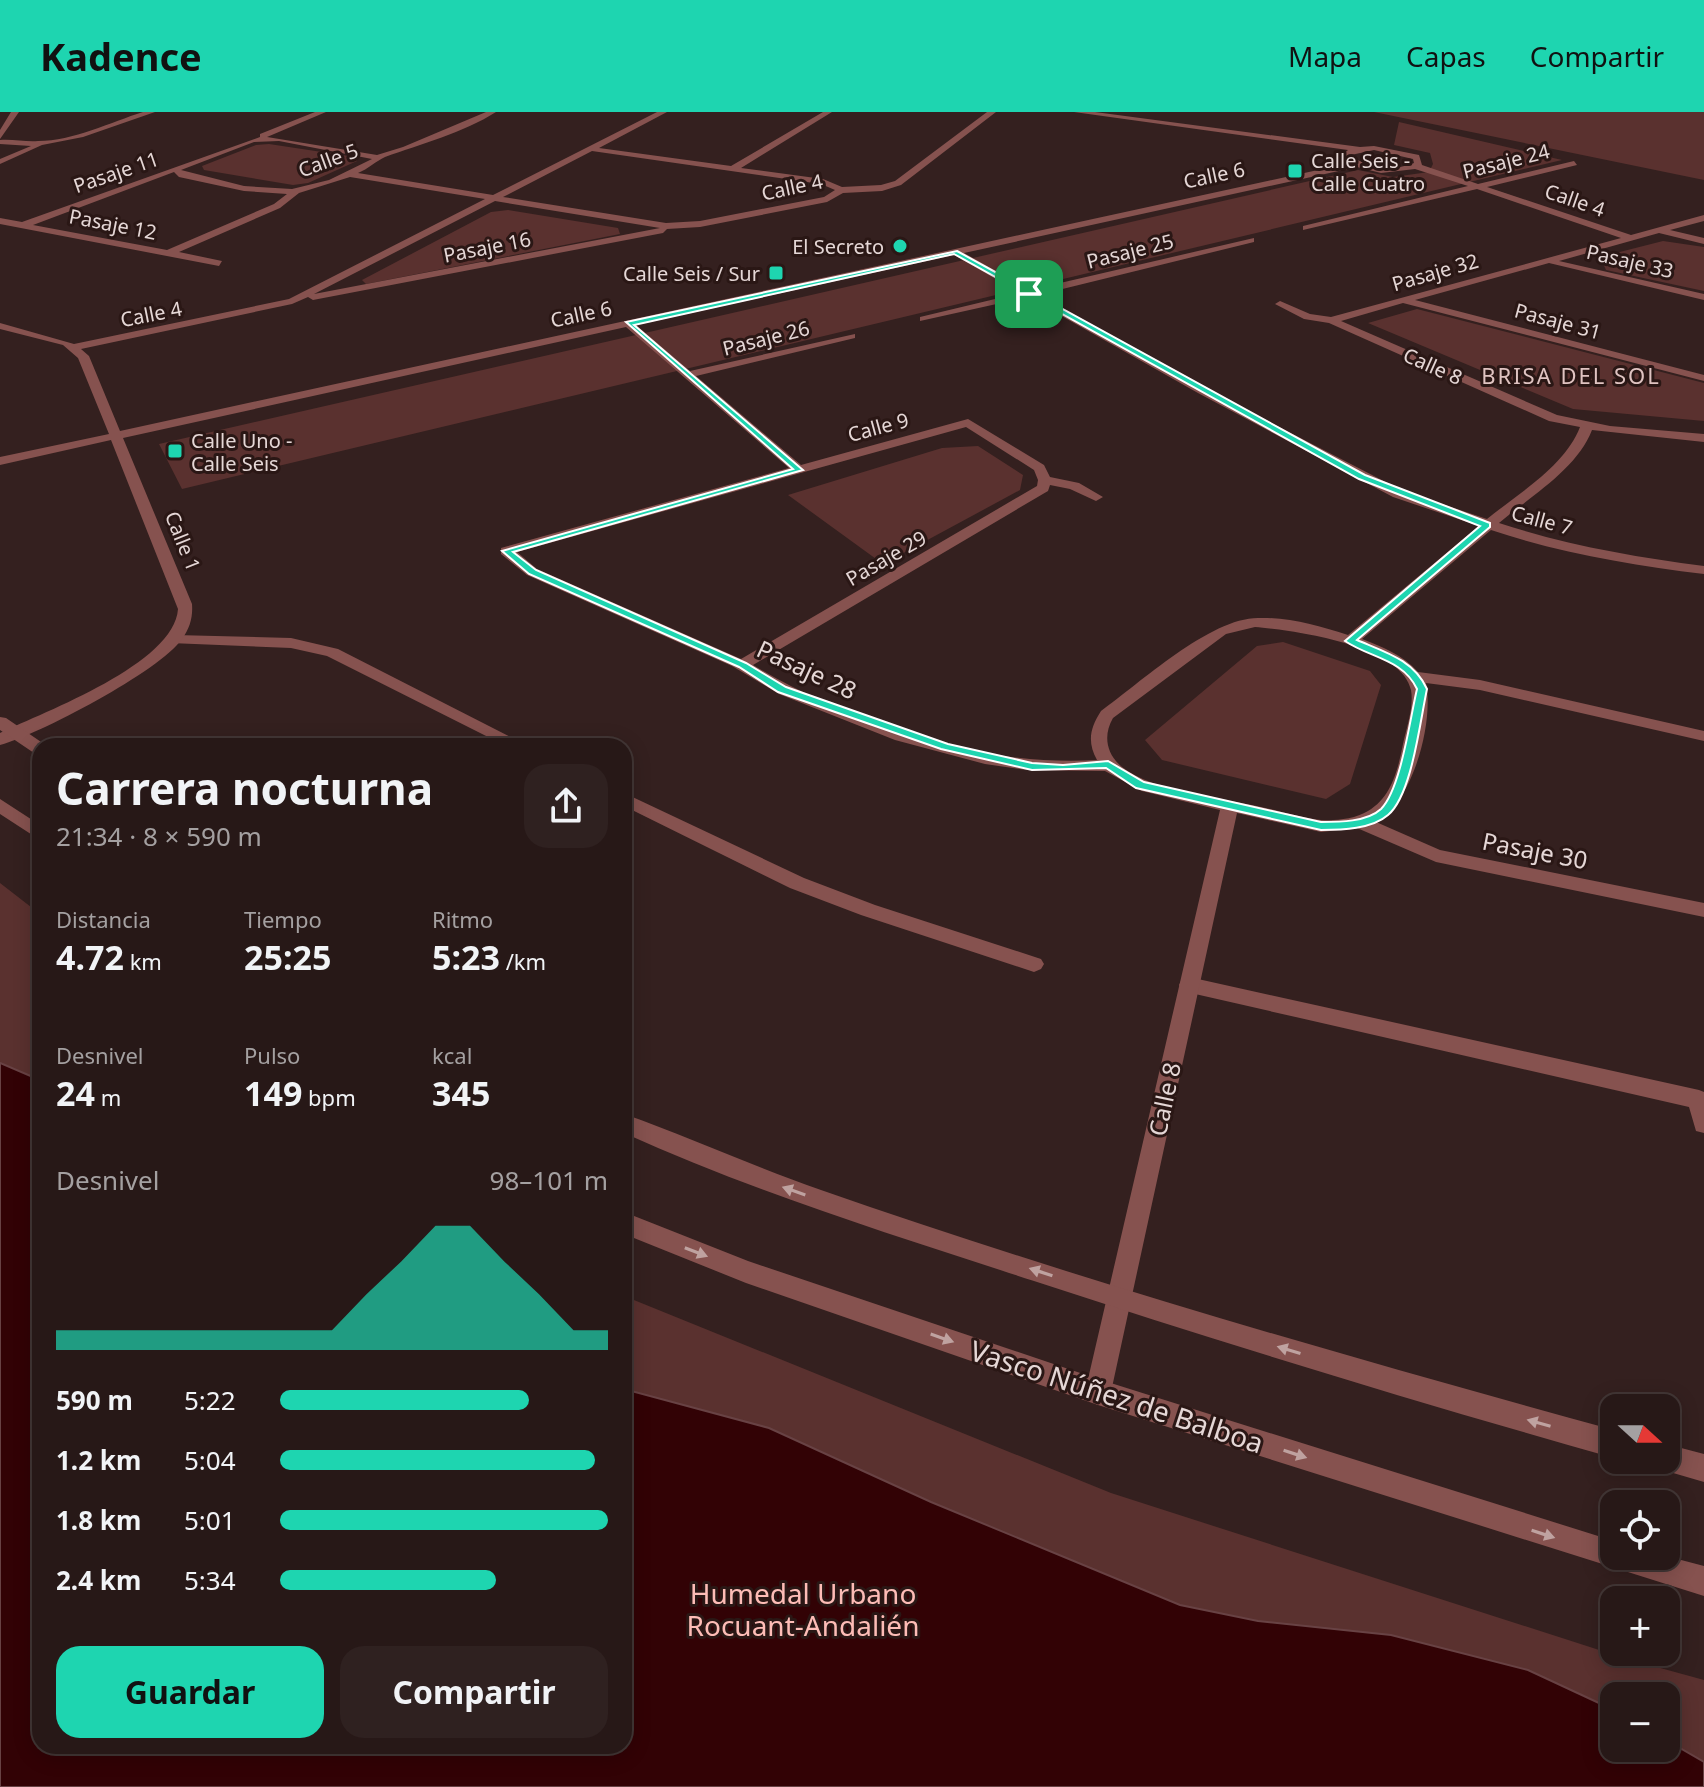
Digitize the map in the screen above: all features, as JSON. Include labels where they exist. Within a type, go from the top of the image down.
[{"type":"street","points":[[15,112],[0,140],[37,144],[80,135],[151,112]]},
{"type":"street","points":[[260,139],[322,112]]},
{"type":"street","points":[[377,157],[406,149],[492,112]]},
{"type":"street","name":"Calle 4","points":[[74,347],[267,309],[303,297],[663,112]]},
{"type":"street","points":[[733,169],[828,112]]},
{"type":"street","points":[[841,190],[898,183],[992,112]]},
{"type":"street","name":"Calle 4","points":[[1078,112],[1406,153],[1419,159],[1416,166]]},
{"type":"street","points":[[1221,129],[1228,120]]},
{"type":"street","name":"Calle 5","points":[[260,139],[377,157],[376,161],[347,174],[297,191],[257,188],[182,175],[177,171],[188,163],[260,139]]},
{"type":"street","points":[[0,162],[30,152],[37,144]]},
{"type":"street","name":"Calle 4","points":[[347,174],[678,226],[827,199],[841,190],[830,184],[592,149]]},
{"type":"street","points":[[1358,164],[1346,155],[1359,149]]},
{"type":"street","name":"Pasaje 24","points":[[1306,228],[1574,163]]},
{"type":"street","name":"Calle 4","points":[[1358,164],[1395,170],[1416,166],[1631,238]]},
{"type":"street","name":"Calle 6","points":[[0,461],[1358,164]]},
{"type":"street","name":"Pasaje 11","points":[[23,225],[145,179],[177,171]]},
{"type":"street","points":[[169,253],[277,206],[297,191]]},
{"type":"street","name":"Calle 4","points":[[1549,261],[1704,218]]},
{"type":"street","name":"Pasaje 12","points":[[0,221],[219,263]]},
{"type":"street","name":"Pasaje 16","points":[[303,297],[340,294],[678,226]]},
{"type":"street","points":[[1658,231],[1704,241]]},
{"type":"street","name":"Pasaje 25","points":[[924,319],[1251,240]]},
{"type":"street","name":"Calle 7","points":[[955,252],[1362,477],[1487,525],[1587,552],[1704,570]]},
{"type":"street","name":"Pasaje 33","points":[[1549,261],[1704,297]]},
{"type":"street","name":"Pasaje 32","points":[[1331,320],[1549,261]]},
{"type":"street","name":"Pasaje 31","points":[[1402,300],[1704,378]]},
{"type":"street","name":"Calle 8","points":[[1280,304],[1308,317],[1331,320],[1524,407],[1587,426],[1704,438]]},
{"type":"street","points":[[628,324],[799,470]]},
{"type":"street","points":[[0,326],[74,347]]},
{"type":"street","name":"Pasaje 26","points":[[688,375],[851,336]]},
{"type":"street","name":"Calle 1","points":[[74,347],[83,356],[185,604],[186,615],[175,640]]},
{"type":"street","name":"Calle 9","points":[[506,551],[968,423],[1039,468],[1045,480]]},
{"type":"street","points":[[1350,641],[1574,453],[1587,426]]},
{"type":"street","points":[[1045,480],[1074,486],[1096,497]]},
{"type":"street","name":"Pasaje 29","points":[[742,665],[1035,494],[1045,480]]},
{"type":"street","name":"Pasaje 28","points":[[506,551],[532,572],[742,665],[782,689],[829,708],[945,747],[1032,767],[1063,769],[1108,765]]},
{"type":"street","points":[[1274,622],[1350,641],[1397,660],[1416,677],[1422,689],[1421,700],[1398,790],[1387,810],[1362,823],[1321,826],[1140,785],[1108,765],[1099,750],[1097,736],[1107,715],[1221,631],[1237,625],[1274,622]]},
{"type":"street","points":[[8,736],[134,671],[175,640],[291,643],[332,652],[504,738]]},
{"type":"street","points":[[1416,677],[1480,685],[1704,736]]},
{"type":"street","points":[[0,722],[8,736],[32,746]]},
{"type":"street","points":[[632,803],[797,883],[882,915],[1034,964]]},
{"type":"street","points":[[0,805],[32,828]]},
{"type":"street","name":"Calle 8","points":[[1098,1392],[1230,806]]},
{"type":"street","name":"Pasaje 30","points":[[1362,823],[1436,856],[1704,910]]},
{"type":"street","points":[[1189,985],[1701,1100],[1704,1124]]},
{"type":"street","points":[[632,1126],[780,1187],[1119,1297],[1399,1384],[1600,1440]]},
{"type":"street","name":"Vasco Núñez de Balboa","points":[[632,1226],[746,1272],[1098,1392],[1600,1551]]},
{"type":"street","points":[[1680,1462],[1704,1468]]},
{"type":"street","name":"Vasco Núñez de Balboa","points":[[1665,1570],[1704,1581]]},
{"type":"green space","points":[[1374,112],[1704,112],[1704,180]]},
{"type":"green space","points":[[1399,122],[1562,160],[182,489],[159,444],[1358,170],[1393,177],[1429,172],[1433,164],[1430,153],[1394,145]]},
{"type":"green space","points":[[269,144],[355,157],[357,161],[308,183],[293,185],[204,170],[202,166],[256,145]]},
{"type":"green space","points":[[508,210],[618,228],[620,234],[366,284],[362,280],[491,212]]},
{"type":"green space","points":[[1663,241],[1704,247],[1704,291],[1606,270],[1600,257]]},
{"type":"green space","points":[[1417,309],[1704,383],[1704,421],[1573,409],[1368,323]]},
{"type":"green space","points":[[978,446],[1023,475],[1020,490],[883,564],[788,495],[942,448]]},
{"type":"green space","points":[[1283,642],[1370,671],[1381,685],[1350,784],[1326,799],[1162,760],[1145,740],[1257,646]]},
{"type":"green space","name":"Humedal Urbano Rocuant-Andalién","points":[[0,883],[32,908],[32,1754],[632,1754],[632,1299],[1111,1493],[1600,1650],[1600,1666],[1653,1666],[1704,1680],[1704,1787],[0,1787]]},
{"type":"shaded area","name":"Humedal Urbano Rocuant-Andalién","points":[[0,1063],[32,1077],[32,1754],[632,1754],[632,1391],[769,1428],[931,1502],[1180,1605],[1258,1621],[1391,1635],[1528,1670],[1600,1703],[1600,1762],[1680,1762],[1680,1748],[1704,1762],[1704,1787],[0,1787]]},
{"type":"place","name":"Calle Seis - Calle Cuatro","points":[[1295,171]]},
{"type":"place","name":"El Secreto","points":[[900,246]]},
{"type":"place","name":"Calle Seis / Sur","points":[[776,273]]},
{"type":"place","name":"Calle Uno - Calle Seis","points":[[175,451]]},
{"type":"district","name":"BRISA DEL SOL","points":[[1571,375]]},
{"type":"route","points":[[955,252],[1029,294],[1362,477],[1398,494],[1487,525],[1350,641],[1397,660],[1416,677],[1422,689],[1398,790],[1387,810],[1376,818],[1342,826],[1321,826],[1140,785],[1108,765],[1063,769],[1032,767],[945,747],[878,726],[782,689],[742,665],[532,572],[506,551],[799,470],[628,324],[955,252]]}]
